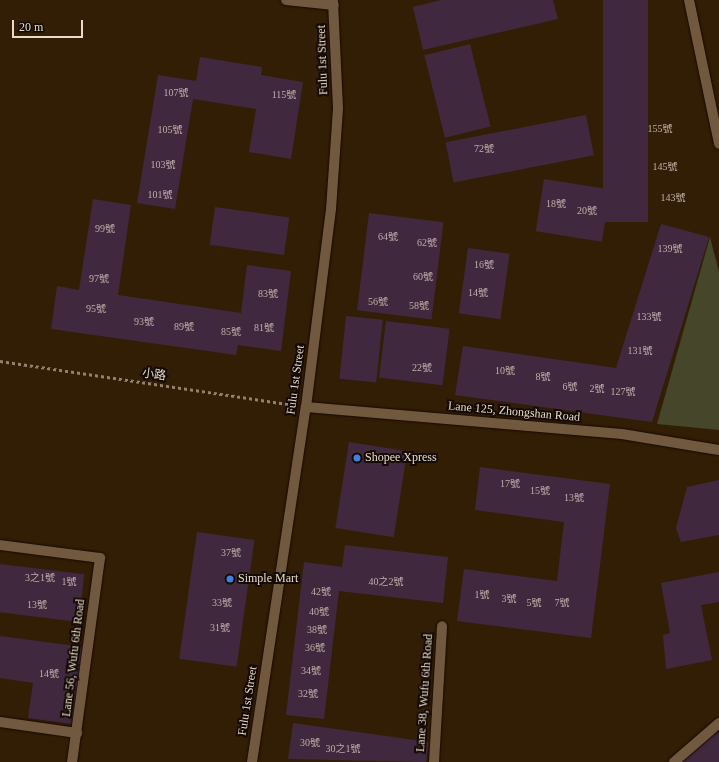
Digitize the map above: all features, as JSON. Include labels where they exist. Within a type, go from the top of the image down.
[{"type":"street","points":[[286,0],[333,2]]},
{"type":"street","points":[[689,0],[719,144]]},
{"type":"street","name":"Fulu 1st Street","points":[[252,762],[306,407],[333,185],[338,108],[333,2]]},
{"type":"street","name":"Lane 125, Zhongshan Road","points":[[306,407],[622,434],[719,450]]},
{"type":"street","name":"Lane 56, Wufu 6th Road","points":[[0,545],[100,558],[72,762]]},
{"type":"street","name":"Lane 38, Wufu 6th Road","points":[[434,762],[442,626]]},
{"type":"street","points":[[0,722],[77,733]]},
{"type":"street","points":[[674,762],[719,724]]},
{"type":"path","name":"小路","points":[[0,361],[306,407]]},
{"type":"green space","points":[[710,237],[719,272],[719,430],[657,424]]},
{"type":"building","points":[[441,0],[553,0],[558,19],[423,50],[413,7]]},
{"type":"building","points":[[603,0],[648,0],[648,222],[603,222]]},
{"type":"building","points":[[470,44],[491,126],[445,138],[424,55]]},
{"type":"building","points":[[200,57],[262,67],[261,75],[303,82],[291,159],[249,152],[256,109],[193,99],[175,209],[137,203],[158,75],[196,81]]},
{"type":"building","points":[[586,115],[594,155],[453,183],[446,142]]},
{"type":"building","points":[[544,179],[610,189],[602,242],[536,231]]},
{"type":"building","points":[[93,199],[131,205],[118,295],[241,313],[247,265],[291,271],[281,351],[238,345],[236,355],[51,329],[57,286],[79,290]]},
{"type":"building","points":[[215,207],[289,217],[284,255],[210,245]]},
{"type":"building","points":[[369,213],[443,222],[431,319],[357,310]]},
{"type":"building","points":[[661,224],[709,237],[652,422],[455,395],[463,346],[616,368]]},
{"type":"building","points":[[468,248],[510,254],[500,319],[459,313]]},
{"type":"building","points":[[346,316],[383,320],[376,383],[339,379]]},
{"type":"building","points":[[386,321],[450,329],[443,385],[379,378]]},
{"type":"building","points":[[349,442],[407,451],[394,537],[335,528]]},
{"type":"building","points":[[480,467],[610,484],[591,638],[457,621],[464,569],[557,581],[564,522],[475,510]]},
{"type":"building","points":[[719,480],[719,535],[681,542],[676,528],[687,487]]},
{"type":"building","points":[[197,532],[254,540],[237,667],[179,659]]},
{"type":"building","points":[[345,545],[448,557],[443,603],[339,591],[324,719],[286,715],[304,562],[342,567]]},
{"type":"building","points":[[0,564],[84,574],[79,622],[0,612]]},
{"type":"building","points":[[719,572],[719,602],[701,605],[712,660],[666,669],[663,635],[670,633],[661,583]]},
{"type":"building","points":[[0,636],[83,647],[72,724],[28,718],[33,683],[0,678]]},
{"type":"building","points":[[293,723],[429,742],[426,762],[288,759]]},
{"type":"building","points":[[719,733],[719,762],[679,762],[700,737]]},
{"type":"place","name":"Shopee Xpress","points":[[357,458]]},
{"type":"place","name":"Simple Mart","points":[[230,579]]}]
